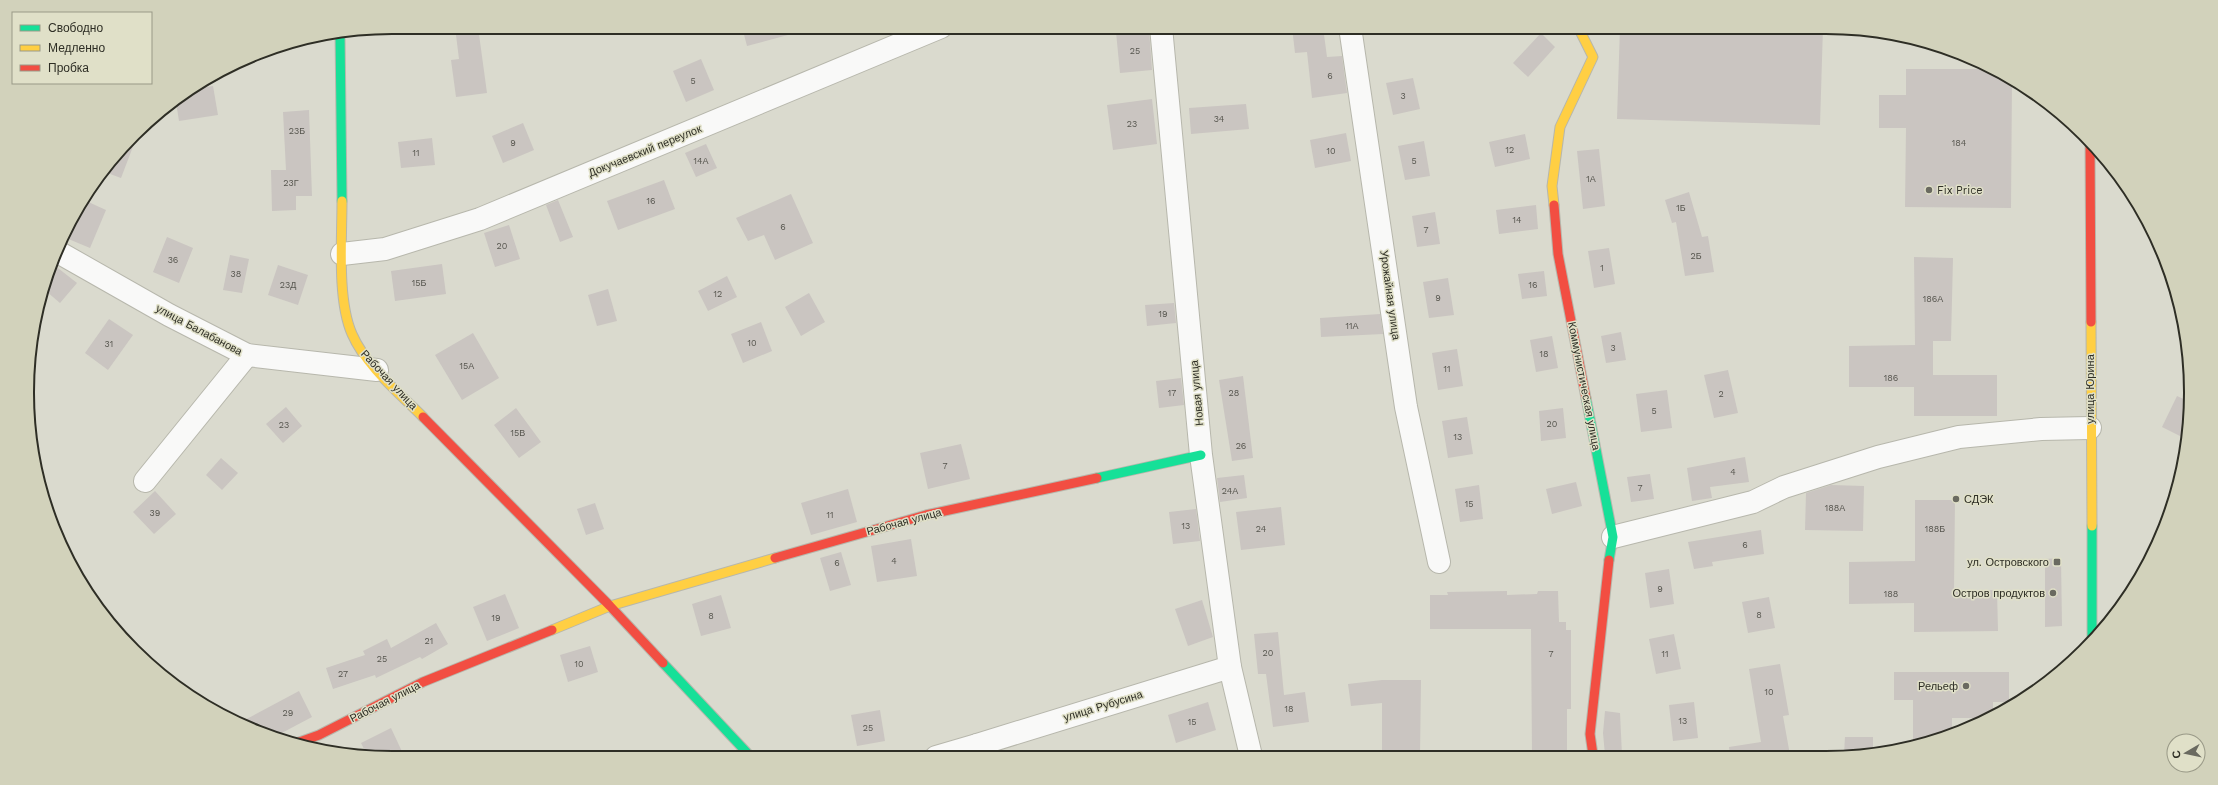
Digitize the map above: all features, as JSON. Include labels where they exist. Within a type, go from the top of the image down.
[{"type":"street","name":"Докучаевский переулок","points":[[342,254],[385,249],[480,219],[924,34]]},
{"type":"street","name":"Новая улица","points":[[1162,34],[1201,455],[1230,667],[1250,751]]},
{"type":"street","name":"Урожайная улица","points":[[1351,34],[1406,407],[1439,562]]},
{"type":"street","name":"Коммунистическая улица","points":[[1582,34],[1593,57],[1560,127],[1552,186],[1558,254],[1613,538],[1608,563],[1590,734],[1592,751]]},
{"type":"street","name":"Рабочая улица","points":[[340,38],[342,254],[346,321],[356,344],[377,370],[610,606],[745,751]]},
{"type":"street","name":"улица Юрина","points":[[2090,151],[2092,632]]},
{"type":"street","name":"улица Балабанова","points":[[61,254],[169,315],[247,355],[377,370]]},
{"type":"street","points":[[145,480],[247,355]]},
{"type":"street","points":[[1613,538],[1753,502],[1784,487],[1878,457],[1959,437],[2041,429],[2090,428]]},
{"type":"street","name":"Рабочая улица","points":[[305,740],[319,735],[423,682],[610,606],[926,515],[1201,455]]},
{"type":"street","name":"улица Рубусина","points":[[978,751],[1230,667]]},
{"type":"building","points":[[456,34],[479,34],[487,93],[456,97],[451,60],[459,59]]},
{"type":"building","points":[[744,34],[792,34],[747,46]]},
{"type":"building","points":[[1116,34],[1149,34],[1152,70],[1120,73]]},
{"type":"building","points":[[1293,34],[1324,34],[1327,57],[1342,56],[1347,93],[1312,98],[1307,52],[1295,53]]},
{"type":"building","points":[[1540,34],[1542,34],[1555,47],[1528,77],[1513,63]]},
{"type":"building","points":[[1620,34],[1823,34],[1820,125],[1617,119]]},
{"type":"building","points":[[701,59],[714,90],[686,102],[673,71]]},
{"type":"building","points":[[1906,69],[1980,69],[2012,86],[2011,208],[1905,207],[1906,128],[1879,128],[1879,95],[1906,95]]},
{"type":"building","points":[[1413,78],[1420,109],[1393,115],[1386,83]]},
{"type":"building","points":[[213,86],[218,115],[179,121],[177,106],[204,87]]},
{"type":"building","points":[[1152,99],[1157,144],[1113,150],[1107,105]]},
{"type":"building","points":[[1246,104],[1249,129],[1191,134],[1189,108]]},
{"type":"building","points":[[309,110],[312,196],[296,196],[296,210],[272,211],[271,170],[286,170],[283,112]]},
{"type":"building","points":[[523,123],[534,150],[503,163],[492,136]]},
{"type":"building","points":[[1346,133],[1351,161],[1315,168],[1310,140]]},
{"type":"building","points":[[1525,134],[1530,159],[1495,167],[1489,142]]},
{"type":"building","points":[[432,138],[435,165],[401,168],[398,142]]},
{"type":"building","points":[[1424,141],[1430,176],[1405,180],[1398,146]]},
{"type":"building","points":[[134,144],[121,178],[109,173]]},
{"type":"building","points":[[706,144],[717,168],[696,177],[685,153]]},
{"type":"building","points":[[1599,149],[1605,206],[1583,209],[1577,151]]},
{"type":"building","points":[[664,180],[675,209],[618,230],[607,201]]},
{"type":"building","points":[[1689,192],[1702,237],[1708,236],[1714,272],[1685,276],[1676,222],[1672,223],[1665,200]]},
{"type":"building","points":[[791,194],[813,243],[775,260],[764,235],[748,241],[736,218]]},
{"type":"building","points":[[558,200],[573,237],[560,242],[546,205]]},
{"type":"building","points":[[89,202],[106,210],[90,248],[69,239]]},
{"type":"building","points":[[1536,205],[1538,229],[1499,234],[1496,210]]},
{"type":"building","points":[[1435,212],[1440,244],[1417,247],[1412,216]]},
{"type":"building","points":[[509,225],[520,259],[495,267],[484,233]]},
{"type":"building","points":[[167,237],[193,248],[179,283],[153,272]]},
{"type":"building","points":[[1609,248],[1615,284],[1594,288],[1588,251]]},
{"type":"building","points":[[230,255],[249,259],[242,293],[223,290]]},
{"type":"building","points":[[1914,257],[1953,258],[1951,341],[1933,341],[1933,375],[1997,375],[1997,416],[1914,416],[1914,387],[1849,387],[1849,346],[1915,345]]},
{"type":"building","points":[[442,264],[446,294],[395,301],[391,271]]},
{"type":"building","points":[[278,265],[308,275],[298,305],[268,295]]},
{"type":"building","points":[[57,267],[77,283],[60,303],[48,293]]},
{"type":"building","points":[[1544,271],[1547,296],[1522,299],[1518,274]]},
{"type":"building","points":[[727,276],[737,297],[708,311],[698,291]]},
{"type":"building","points":[[1448,278],[1454,315],[1429,318],[1423,282]]},
{"type":"building","points":[[608,289],[617,321],[597,326],[588,295]]},
{"type":"building","points":[[809,293],[825,322],[801,336],[785,307]]},
{"type":"building","points":[[1174,303],[1176,323],[1147,326],[1145,305]]},
{"type":"building","points":[[1380,314],[1383,334],[1321,337],[1320,318]]},
{"type":"building","points":[[109,319],[133,335],[108,370],[85,353]]},
{"type":"building","points":[[761,322],[772,351],[743,363],[731,334]]},
{"type":"building","points":[[1621,332],[1626,360],[1606,363],[1601,336]]},
{"type":"building","points":[[473,333],[499,378],[462,400],[435,355]]},
{"type":"building","points":[[1552,336],[1558,368],[1536,372],[1530,340]]},
{"type":"building","points":[[1457,349],[1463,386],[1438,390],[1432,353]]},
{"type":"building","points":[[1728,370],[1738,413],[1714,418],[1704,375]]},
{"type":"building","points":[[1243,376],[1253,458],[1232,461],[1219,380]]},
{"type":"building","points":[[1181,378],[1184,405],[1159,408],[1156,381]]},
{"type":"building","points":[[1667,390],[1672,428],[1641,432],[1636,394]]},
{"type":"building","points":[[2177,396],[2184,399],[2181,437],[2162,427]]},
{"type":"building","points":[[286,407],[302,426],[283,443],[266,424]]},
{"type":"building","points":[[516,408],[541,442],[519,458],[494,425]]},
{"type":"building","points":[[1563,408],[1566,438],[1541,441],[1539,411]]},
{"type":"building","points":[[1467,417],[1473,454],[1448,458],[1442,421]]},
{"type":"building","points":[[961,444],[970,479],[928,489],[920,453]]},
{"type":"building","points":[[1745,457],[1749,482],[1710,487],[1712,498],[1692,501],[1687,468]]},
{"type":"building","points":[[221,458],[238,473],[222,490],[206,475]]},
{"type":"building","points":[[1650,474],[1654,499],[1631,502],[1627,477]]},
{"type":"building","points":[[1244,475],[1247,498],[1220,502],[1217,478]]},
{"type":"building","points":[[1576,482],[1582,506],[1552,514],[1546,489]]},
{"type":"building","points":[[1479,485],[1483,519],[1460,522],[1455,489]]},
{"type":"building","points":[[1831,485],[1864,486],[1863,531],[1805,530],[1806,493]]},
{"type":"building","points":[[848,489],[857,522],[811,535],[801,503]]},
{"type":"building","points":[[155,491],[176,514],[154,534],[133,512]]},
{"type":"building","points":[[1915,500],[1955,500],[1954,591],[1997,590],[1998,631],[1914,632],[1914,603],[1849,604],[1849,562],[1915,561]]},
{"type":"building","points":[[595,503],[604,529],[586,535],[577,509]]},
{"type":"building","points":[[1281,507],[1285,545],[1241,550],[1236,512]]},
{"type":"building","points":[[1196,509],[1200,541],[1173,544],[1169,512]]},
{"type":"building","points":[[1761,530],[1764,554],[1712,562],[1713,566],[1694,569],[1688,542]]},
{"type":"building","points":[[911,539],[917,576],[877,582],[871,546]]},
{"type":"building","points":[[841,552],[851,585],[830,591],[820,558]]},
{"type":"building","name":"Остров продуктов","points":[[2061,558],[2062,626],[2045,627],[2045,559]]},
{"type":"building","points":[[1669,569],[1674,604],[1650,608],[1645,573]]},
{"type":"building","points":[[1507,591],[1507,595],[1537,594],[1538,591],[1558,591],[1559,622],[1566,622],[1566,630],[1571,630],[1571,709],[1567,709],[1567,751],[1532,751],[1531,629],[1430,629],[1430,595],[1448,595],[1447,592]]},
{"type":"building","points":[[505,594],[519,628],[487,641],[473,607]]},
{"type":"building","points":[[721,595],[731,628],[701,636],[692,604]]},
{"type":"building","points":[[1769,597],[1775,628],[1748,633],[1742,602]]},
{"type":"building","points":[[1202,600],[1213,637],[1188,646],[1175,609]]},
{"type":"building","points":[[436,623],[448,644],[422,659],[420,657],[376,678],[375,675],[333,689],[326,668],[365,655],[363,651],[387,639],[391,648]]},
{"type":"building","points":[[1278,632],[1284,695],[1305,692],[1309,722],[1273,727],[1266,674],[1258,674],[1254,634]]},
{"type":"building","points":[[1674,634],[1681,669],[1656,674],[1649,639]]},
{"type":"building","points":[[590,646],[598,672],[568,682],[560,655]]},
{"type":"building","points":[[1780,664],[1789,715],[1783,716],[1789,751],[1730,751],[1729,747],[1761,742],[1749,669]]},
{"type":"building","points":[[1894,672],[2009,672],[2009,701],[1993,702],[1993,709],[1976,718],[1952,718],[1952,728],[1918,739],[1913,740],[1913,700],[1894,700]]},
{"type":"building","points":[[1382,680],[1421,680],[1420,751],[1382,751],[1382,703],[1351,706],[1348,684]]},
{"type":"building","points":[[299,691],[312,717],[281,733],[246,720]]},
{"type":"building","points":[[1208,702],[1216,730],[1176,743],[1168,715]]},
{"type":"building","points":[[1694,702],[1698,738],[1673,741],[1669,705]]},
{"type":"building","points":[[880,710],[885,741],[857,746],[851,715]]},
{"type":"building","points":[[1605,711],[1620,713],[1622,751],[1605,751],[1603,733]]},
{"type":"building","points":[[391,728],[402,751],[364,750],[361,743]]},
{"type":"building","points":[[1845,737],[1873,737],[1873,748],[1844,750]]},
{"type":"traffic: fast","points":[[340,38],[342,201]]},
{"type":"traffic: fast","points":[[1586,398],[1613,537],[1609,560]]},
{"type":"traffic: fast","points":[[1097,478],[1201,455]]},
{"type":"traffic: fast","points":[[2092,526],[2092,632]]},
{"type":"traffic: fast","points":[[663,663],[745,751]]},
{"type":"traffic: slow","points":[[1554,205],[1552,186],[1560,127],[1593,57],[1582,34]]},
{"type":"traffic: slow","points":[[342,201],[342,287],[347,320],[352,334],[365,357],[374,368],[423,417]]},
{"type":"traffic: slow","points":[[2091,322],[2092,526]]},
{"type":"traffic: slow","points":[[552,630],[610,606],[775,558]]},
{"type":"traffic: jam","points":[[2090,151],[2091,322]]},
{"type":"traffic: jam","points":[[1554,205],[1558,254],[1586,398]]},
{"type":"traffic: jam","points":[[423,417],[610,606],[663,663]]},
{"type":"traffic: jam","points":[[775,558],[926,515],[1097,478]]},
{"type":"traffic: jam","points":[[1592,751],[1590,734],[1609,560]]},
{"type":"traffic: jam","points":[[305,740],[319,735],[423,682],[552,630]]},
{"type":"place","name":"Fix Price","points":[[1929,190]]},
{"type":"place","name":"СДЭК","points":[[1956,499]]},
{"type":"place","name":"ул. Островского","points":[[2057,562]]},
{"type":"place","name":"Остров продуктов","points":[[2053,593]]},
{"type":"place","name":"Рельеф","points":[[1966,686]]}]
